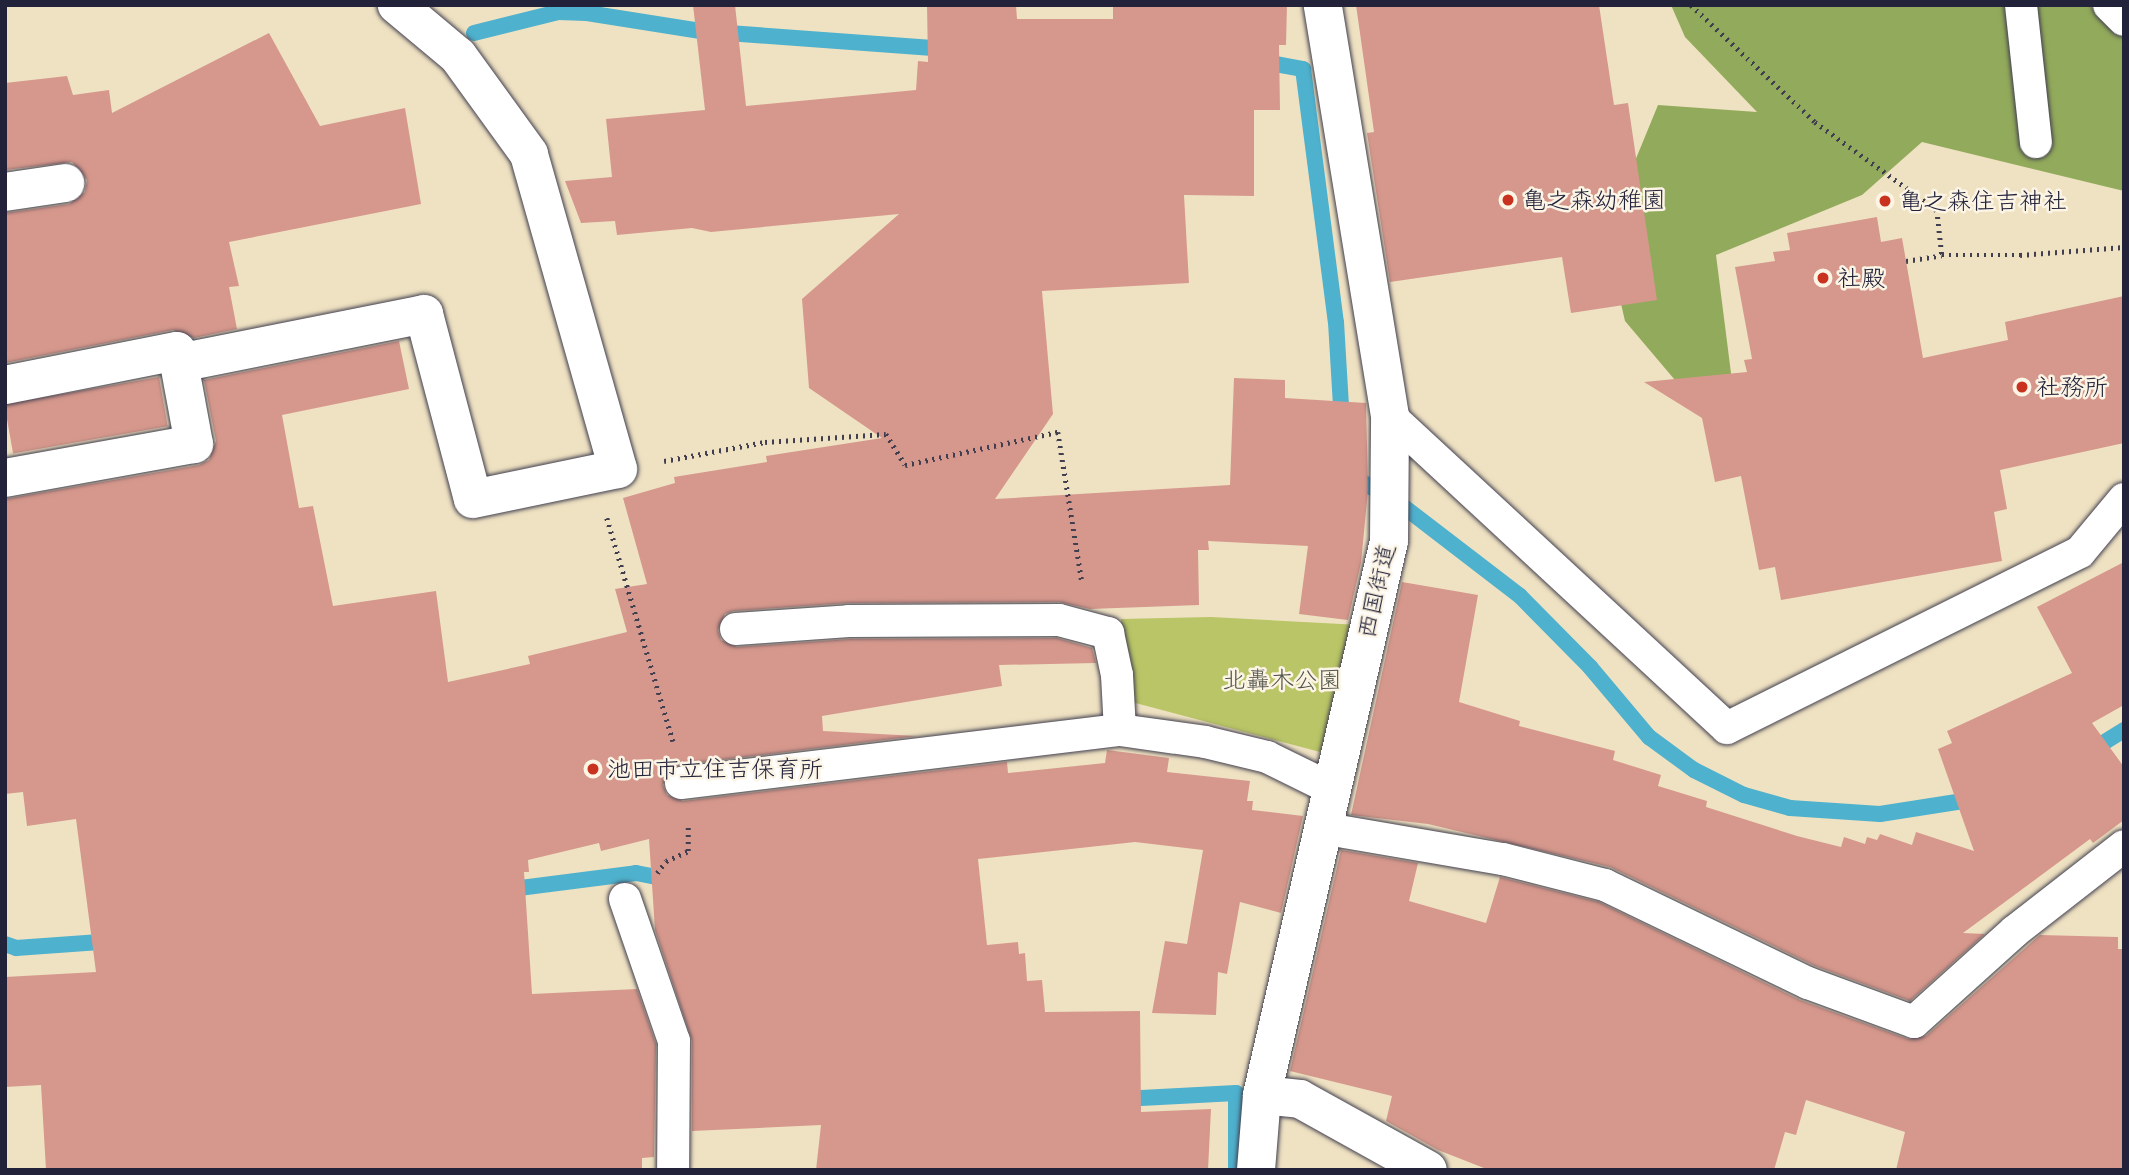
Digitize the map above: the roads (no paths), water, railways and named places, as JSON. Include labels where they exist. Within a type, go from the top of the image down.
[{"type":"street","points":[[179,363],[424,314],[473,499],[605,471],[528,154],[458,56],[397,5]]},
{"type":"street","name":"西国街道","points":[[1256,1170],[1262,1095],[1330,788],[1389,541],[1390,416],[1323,5]]},
{"type":"street","points":[[5,192],[65,183]]},
{"type":"street","points":[[5,385],[177,351],[194,444],[5,478]]},
{"type":"street","points":[[1262,1095],[1300,1099],[1428,1170]]},
{"type":"lane","points":[[2021,5],[2036,142]]},
{"type":"lane","points":[[2109,5],[2124,20]]},
{"type":"lane","points":[[1390,416],[1727,728],[2080,552],[2124,499]]},
{"type":"lane","points":[[736,629],[945,620],[1059,620],[1108,633],[1117,675],[1120,730]]},
{"type":"lane","points":[[681,783],[1120,730],[1205,742],[1267,757],[1330,788]]},
{"type":"lane","points":[[1321,828],[1503,859],[1605,885],[1808,983],[1914,1022],[2015,931],[2124,846]]},
{"type":"lane","points":[[625,899],[674,1041],[673,1170]]},
{"type":"waterway","points":[[474,33],[558,12],[587,13],[701,31],[946,49]]},
{"type":"waterway","points":[[1259,61],[1303,69],[1336,322],[1342,423]]},
{"type":"waterway","points":[[1351,475],[1404,507],[1520,596],[1590,667],[1649,737],[1694,770],[1744,795],[1790,808],[1880,814],[1976,799]]},
{"type":"waterway","points":[[2087,753],[2124,730]]},
{"type":"waterway","points":[[504,890],[636,873],[672,880]]},
{"type":"waterway","points":[[5,944],[16,948],[114,941]]},
{"type":"waterway","points":[[1122,1099],[1236,1093],[1236,1170]]},
{"type":"place","name":"亀之森幼稚園","points":[[1508,200]]},
{"type":"place","name":"亀之森住吉神社","points":[[1885,201]]},
{"type":"place","name":"社殿","points":[[1823,278]]},
{"type":"place","name":"社務所","points":[[2022,387]]},
{"type":"place","name":"池田市立住吉保育所","points":[[593,769]]},
{"type":"park label","name":"北轟木公園","points":[[1282,680]]}]
